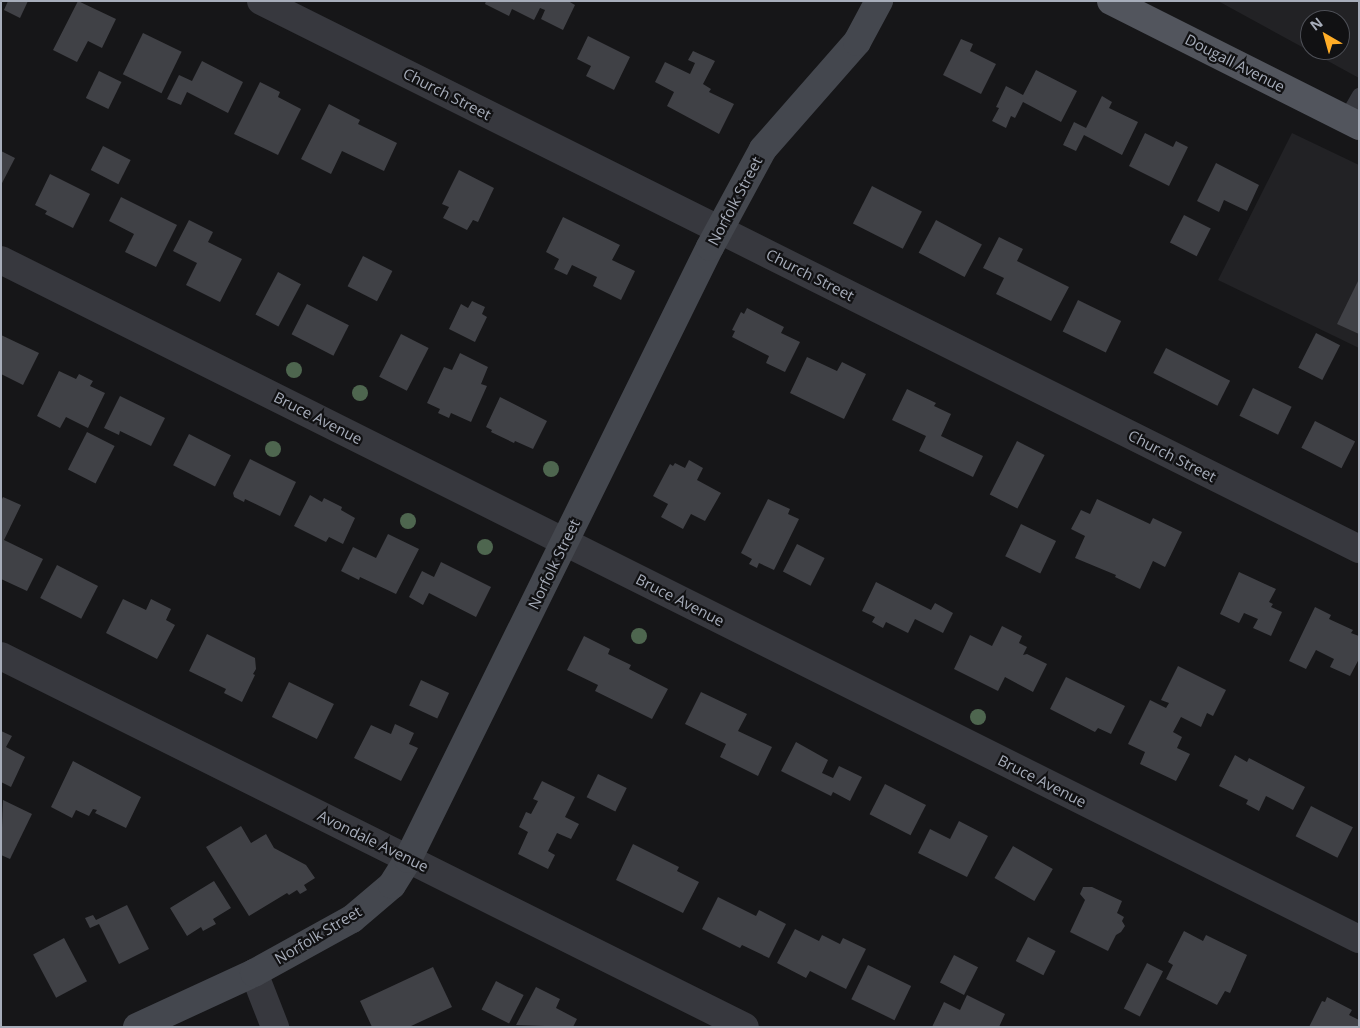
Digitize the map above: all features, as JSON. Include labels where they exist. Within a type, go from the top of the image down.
[{"type":"main road","name":"Dougall Avenue","points":[[1111,1],[1352,122]]},
{"type":"street","name":"Church Street","points":[[261,1],[1359,549]]},
{"type":"street","name":"Norfolk Street","points":[[137,1027],[254,973],[352,919],[392,885],[408,858],[719,230],[763,149],[857,42],[879,1]]},
{"type":"street","name":"Bruce Avenue","points":[[1,260],[1359,939]]},
{"type":"street","name":"Avondale Avenue","points":[[1,656],[745,1027]]},
{"type":"street","points":[[254,973],[275,1027]]},
{"type":"lane","points":[[1352,122],[1359,95]]},
{"type":"shaded area","points":[[1218,1],[1359,1],[1359,78],[1326,60],[1350,60],[1350,10],[1300,10],[1300,46]]},
{"type":"shaded area","points":[[1292,133],[1359,165],[1359,348],[1218,280]]},
{"type":"building","points":[[8,1],[28,1],[20,18],[4,10]]},
{"type":"building","points":[[78,1],[116,19],[102,48],[88,41],[77,62],[53,50]]},
{"type":"building","points":[[486,1],[568,1],[575,5],[563,30],[541,19],[545,10],[540,8],[534,20],[512,9],[509,16],[485,4]]},
{"type":"building","points":[[143,33],[182,52],[161,93],[123,74]]},
{"type":"building","points":[[588,36],[630,57],[614,90],[586,76],[591,66],[577,59]]},
{"type":"building","points":[[961,39],[973,44],[970,51],[996,64],[981,94],[943,75]]},
{"type":"building","points":[[693,51],[715,61],[703,84],[711,89],[709,92],[734,104],[719,134],[667,106],[674,92],[655,82],[665,62],[690,74],[695,63],[688,60]]},
{"type":"building","points":[[202,61],[243,82],[228,113],[187,92],[181,105],[167,99],[179,75],[192,81]]},
{"type":"building","points":[[1036,70],[1077,91],[1061,122],[1023,102],[1015,118],[1011,116],[1006,128],[992,121],[999,108],[996,107],[1006,86],[1023,95]]},
{"type":"building","points":[[99,71],[121,82],[108,109],[86,98]]},
{"type":"building","points":[[260,82],[280,92],[278,97],[301,109],[278,155],[234,134]]},
{"type":"building","points":[[1102,96],[1112,102],[1109,108],[1138,122],[1122,155],[1084,135],[1076,151],[1063,145],[1074,122],[1086,128]]},
{"type":"building","points":[[329,104],[360,120],[358,124],[397,143],[384,171],[342,151],[331,174],[301,159]]},
{"type":"building","points":[[1145,133],[1173,147],[1176,141],[1188,147],[1169,186],[1129,166]]},
{"type":"building","points":[[103,146],[131,160],[118,184],[91,170]]},
{"type":"building","points":[[1,151],[15,158],[1,185]]},
{"type":"building","points":[[1216,163],[1259,185],[1247,211],[1224,200],[1219,212],[1197,201]]},
{"type":"building","points":[[459,170],[494,188],[478,222],[473,220],[467,230],[443,218],[449,207],[442,204]]},
{"type":"building","points":[[50,174],[90,194],[73,228],[45,214],[47,211],[35,205]]},
{"type":"building","points":[[872,186],[922,211],[903,249],[853,223]]},
{"type":"building","points":[[121,197],[177,225],[156,267],[125,252],[134,234],[109,221]]},
{"type":"building","points":[[1184,215],[1211,229],[1197,256],[1170,243]]},
{"type":"building","points":[[563,217],[620,245],[612,260],[635,271],[621,300],[593,286],[597,277],[572,265],[567,275],[554,269],[559,259],[546,252]]},
{"type":"building","points":[[189,220],[213,232],[208,242],[242,259],[220,302],[186,285],[197,263],[173,251]]},
{"type":"building","points":[[936,220],[982,244],[965,277],[919,253]]},
{"type":"building","points":[[999,237],[1023,249],[1017,261],[1069,287],[1051,321],[996,294],[1004,278],[983,268]]},
{"type":"building","points":[[363,256],[392,271],[377,301],[348,286]]},
{"type":"building","points":[[278,272],[301,284],[278,327],[255,314]]},
{"type":"building","points":[[1359,279],[1359,334],[1337,324]]},
{"type":"building","points":[[1078,300],[1121,321],[1106,352],[1063,331]]},
{"type":"building","points":[[472,301],[485,307],[482,314],[487,317],[475,342],[449,329],[461,304],[468,308]]},
{"type":"building","points":[[307,304],[349,325],[333,356],[292,334]]},
{"type":"building","points":[[747,308],[784,327],[781,333],[800,342],[785,372],[766,363],[769,356],[732,337],[735,331],[732,330],[741,312],[744,314]]},
{"type":"building","points":[[1316,333],[1340,345],[1322,380],[1298,368]]},
{"type":"building","points":[[401,334],[429,348],[407,391],[379,377]]},
{"type":"building","points":[[1,335],[39,353],[23,385],[1,374]]},
{"type":"building","points":[[1166,348],[1230,381],[1217,406],[1153,373]]},
{"type":"building","points":[[460,353],[488,367],[481,384],[487,386],[471,422],[451,413],[449,418],[438,413],[440,409],[427,403],[444,367],[452,370]]},
{"type":"building","points":[[807,357],[837,371],[842,362],[866,374],[844,419],[790,393]]},
{"type":"building","points":[[59,371],[76,379],[79,374],[93,381],[90,386],[105,393],[88,428],[66,417],[60,428],[37,416]]},
{"type":"building","points":[[1253,388],[1292,407],[1278,435],[1239,416]]},
{"type":"building","points":[[907,389],[936,403],[934,406],[951,414],[941,436],[983,456],[973,477],[919,451],[926,436],[892,420]]},
{"type":"building","points":[[120,396],[165,418],[151,446],[120,431],[119,435],[104,428]]},
{"type":"building","points":[[500,397],[547,421],[533,449],[515,441],[514,443],[491,432],[492,430],[486,427]]},
{"type":"building","points":[[1315,421],[1355,441],[1341,468],[1301,448]]},
{"type":"building","points":[[87,432],[115,446],[96,483],[68,469]]},
{"type":"building","points":[[189,434],[231,455],[215,487],[173,465]]},
{"type":"building","points":[[1017,441],[1045,455],[1017,509],[990,494]]},
{"type":"building","points":[[250,459],[296,482],[280,516],[245,499],[244,502],[234,497],[233,493]]},
{"type":"building","points":[[689,460],[703,468],[697,480],[721,493],[705,521],[691,514],[683,529],[661,517],[668,504],[653,496],[670,464],[673,466],[675,463],[685,468]]},
{"type":"building","points":[[310,495],[322,502],[324,498],[342,507],[341,510],[355,518],[343,544],[329,537],[326,542],[294,526]]},
{"type":"building","points":[[3,497],[21,505],[4,540],[43,559],[27,591],[1,579],[1,501]]},
{"type":"building","points":[[768,499],[790,509],[788,514],[799,519],[774,570],[759,563],[757,568],[749,564],[752,559],[741,553]]},
{"type":"building","points":[[1097,499],[1150,524],[1153,518],[1182,532],[1165,567],[1153,561],[1140,589],[1115,577],[1116,575],[1075,558],[1085,536],[1071,529],[1081,510],[1090,514]]},
{"type":"building","points":[[1021,524],[1056,541],[1040,573],[1005,556]]},
{"type":"building","points":[[388,534],[419,549],[396,594],[360,577],[359,580],[341,571],[353,547],[376,558]]},
{"type":"building","points":[[797,544],[825,558],[811,586],[783,572]]},
{"type":"building","points":[[441,562],[491,587],[476,617],[429,593],[423,605],[409,597],[422,571],[434,577]]},
{"type":"building","points":[[57,565],[98,586],[81,619],[40,598]]},
{"type":"building","points":[[1239,572],[1276,589],[1269,602],[1273,604],[1271,607],[1282,612],[1271,636],[1253,628],[1258,619],[1244,613],[1239,623],[1220,614]]},
{"type":"building","points":[[876,582],[931,610],[935,603],[953,613],[943,633],[915,619],[908,633],[886,622],[883,628],[872,622],[875,617],[862,611]]},
{"type":"building","points":[[123,599],[146,610],[151,599],[171,609],[166,620],[175,625],[157,659],[106,633]]},
{"type":"building","points":[[1315,607],[1331,615],[1329,619],[1353,630],[1351,633],[1359,636],[1359,659],[1350,676],[1330,667],[1334,659],[1316,650],[1306,669],[1289,661]]},
{"type":"building","points":[[1002,626],[1022,636],[1019,643],[1027,647],[1023,655],[1027,654],[1047,664],[1033,692],[1005,677],[998,691],[954,669],[970,635],[992,646]]},
{"type":"building","points":[[207,634],[255,658],[256,669],[253,674],[255,675],[242,702],[224,693],[226,689],[189,671]]},
{"type":"building","points":[[584,636],[610,649],[608,654],[631,665],[629,669],[668,689],[652,719],[595,691],[598,685],[567,670]]},
{"type":"building","points":[[1178,666],[1226,690],[1213,716],[1207,713],[1201,727],[1181,717],[1173,732],[1182,737],[1177,748],[1190,754],[1176,781],[1140,764],[1145,752],[1128,744],[1150,700],[1166,708],[1169,703],[1161,700]]},
{"type":"building","points":[[1066,677],[1125,706],[1111,734],[1098,728],[1095,732],[1050,709]]},
{"type":"building","points":[[421,680],[449,693],[437,718],[409,705]]},
{"type":"building","points":[[289,682],[334,704],[317,739],[272,717]]},
{"type":"building","points":[[701,692],[747,714],[738,731],[772,747],[758,776],[720,757],[726,744],[685,724]]},
{"type":"building","points":[[395,724],[414,733],[409,744],[418,748],[401,781],[354,758],[371,725],[391,734]]},
{"type":"building","points":[[1,731],[12,736],[6,747],[25,757],[11,787],[1,782]]},
{"type":"building","points":[[796,742],[828,760],[822,773],[833,778],[839,766],[862,777],[850,801],[833,792],[831,796],[781,771]]},
{"type":"building","points":[[1235,755],[1247,762],[1249,758],[1305,787],[1293,810],[1266,796],[1259,811],[1246,804],[1248,800],[1219,786]]},
{"type":"building","points":[[73,761],[141,797],[126,828],[95,813],[97,810],[93,809],[89,816],[76,810],[72,818],[51,807]]},
{"type":"building","points":[[598,774],[627,788],[615,811],[587,797]]},
{"type":"building","points":[[542,781],[575,797],[565,817],[579,824],[571,839],[557,833],[548,851],[555,855],[548,869],[518,854],[528,832],[519,827],[526,812],[531,814],[538,801],[533,799]]},
{"type":"building","points":[[885,784],[926,805],[911,835],[870,814]]},
{"type":"building","points":[[3,800],[32,814],[10,859],[1,855]]},
{"type":"building","points":[[1311,806],[1353,827],[1337,858],[1296,836]]},
{"type":"building","points":[[959,821],[988,836],[967,877],[918,853],[930,829],[950,839]]},
{"type":"building","points":[[241,826],[251,843],[266,834],[274,848],[306,865],[315,878],[304,885],[307,890],[300,894],[297,890],[289,895],[287,893],[249,916],[206,847]]},
{"type":"building","points":[[633,844],[679,867],[677,871],[699,882],[683,913],[616,880]]},
{"type":"building","points":[[1013,846],[1053,869],[1034,901],[994,878]]},
{"type":"building","points":[[214,881],[231,908],[213,919],[216,924],[203,931],[201,927],[187,936],[170,908]]},
{"type":"building","points":[[1083,887],[1092,887],[1122,901],[1117,913],[1124,917],[1122,921],[1125,926],[1116,935],[1108,951],[1070,932],[1085,900],[1080,894]]},
{"type":"building","points":[[718,897],[756,916],[759,910],[786,924],[769,958],[742,945],[740,948],[702,929]]},
{"type":"building","points":[[127,905],[149,949],[119,964],[99,924],[90,928],[85,918],[93,915],[96,920]]},
{"type":"building","points":[[795,929],[819,941],[822,935],[840,944],[843,938],[866,949],[846,989],[810,971],[806,978],[777,963]]},
{"type":"building","points":[[1184,931],[1203,941],[1206,935],[1247,955],[1230,993],[1225,991],[1217,1005],[1166,979],[1173,965],[1168,962]]},
{"type":"building","points":[[1028,937],[1056,951],[1043,975],[1016,961]]},
{"type":"building","points":[[64,938],[87,981],[56,998],[33,954]]},
{"type":"building","points":[[954,955],[978,967],[964,995],[940,983]]},
{"type":"building","points":[[1147,963],[1163,971],[1140,1017],[1124,1008]]},
{"type":"building","points":[[868,965],[911,986],[894,1020],[851,999]]},
{"type":"building","points":[[433,967],[452,1007],[409,1027],[372,1027],[360,1001]]},
{"type":"building","points":[[496,981],[524,995],[509,1024],[481,1010]]},
{"type":"building","points":[[536,987],[560,999],[556,1008],[577,1019],[573,1027],[516,1025]]},
{"type":"building","points":[[967,995],[1005,1014],[999,1027],[932,1027],[944,1002],[960,1010]]},
{"type":"building","points":[[1327,997],[1352,1010],[1349,1015],[1359,1020],[1359,1027],[1309,1027],[1322,1001],[1325,1002]]}]
